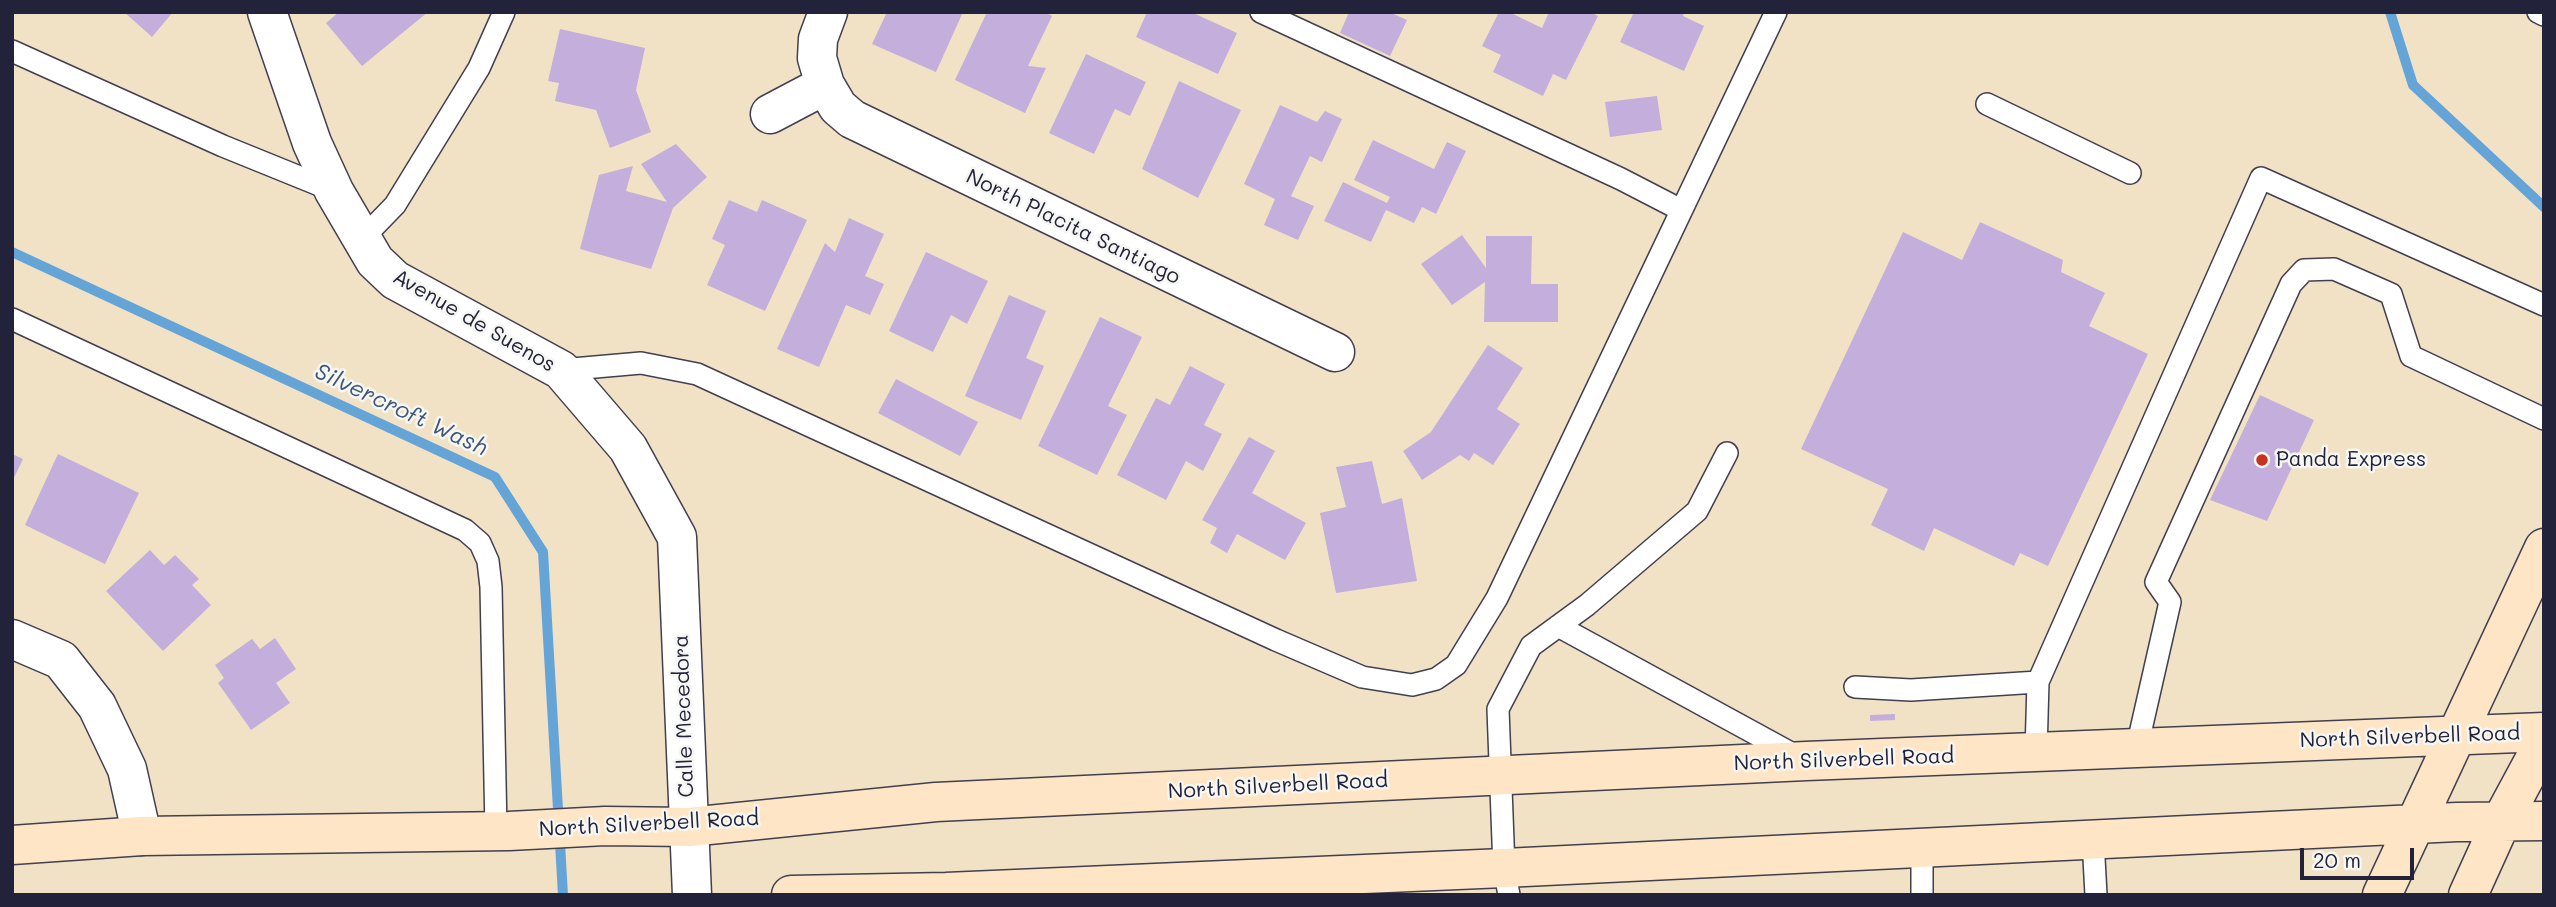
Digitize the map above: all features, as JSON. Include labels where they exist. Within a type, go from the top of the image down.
[{"type":"main road","points":[[2382,895],[2544,548]]},
{"type":"main road","name":"North Silverbell Road","points":[[12,845],[142,836],[605,826],[689,827],[936,802],[1806,761],[2544,732]]},
{"type":"main road","points":[[2468,895],[2502,820],[2544,742]]},
{"type":"main road","points":[[791,895],[1507,882],[1922,848],[2502,820],[2544,821]]},
{"type":"street","name":"Avenue de Suenos","points":[[267,12],[312,144],[334,191],[375,261],[395,280],[561,370],[628,448],[677,537]]},
{"type":"street","points":[[770,114],[825,85],[817,58],[818,39],[828,12]]},
{"type":"street","name":"North Placita Santiago","points":[[825,85],[838,107],[852,119],[874,131],[1335,352]]},
{"type":"street","name":"Calle Mecedora","points":[[677,537],[692,895]]},
{"type":"street","points":[[12,639],[61,660],[97,706],[127,769],[142,836]]},
{"type":"lane","points":[[362,239],[395,205],[479,68],[504,12]]},
{"type":"lane","points":[[1261,12],[1681,209]]},
{"type":"lane","points":[[561,370],[641,363],[697,374],[1362,677],[1412,685],[1436,680],[1456,665],[1497,598],[1776,12]]},
{"type":"lane","points":[[2538,12],[2544,15]]},
{"type":"lane","points":[[12,51],[223,146],[334,191]]},
{"type":"lane","points":[[1987,104],[2130,173]]},
{"type":"lane","points":[[2036,752],[2038,682],[2261,178],[2544,305]]},
{"type":"lane","points":[[2137,747],[2170,602],[2156,582],[2291,284],[2304,270],[2334,269],[2391,294],[2412,356],[2544,419]]},
{"type":"lane","points":[[12,319],[464,530],[480,543],[488,561],[491,587],[502,830]]},
{"type":"lane","points":[[1507,882],[1498,709],[1531,646],[1610,586],[1697,511],[1727,453]]},
{"type":"lane","points":[[1558,626],[1806,761]]},
{"type":"lane","points":[[1855,687],[1911,690],[2038,682]]},
{"type":"lane","points":[[2093,840],[2096,895]]},
{"type":"lane","points":[[1922,848],[1922,895]]},
{"type":"building","points":[[124,12],[173,12],[152,37]]},
{"type":"building","points":[[339,12],[428,12],[362,66],[326,23]]},
{"type":"building","points":[[887,12],[963,12],[936,72],[872,44]]},
{"type":"building","points":[[987,12],[1045,12],[1052,16],[1028,66],[1046,68],[1025,113],[955,80]]},
{"type":"building","points":[[1147,12],[1191,12],[1237,33],[1218,74],[1136,37]]},
{"type":"building","points":[[1349,12],[1389,12],[1407,20],[1390,56],[1340,33]]},
{"type":"building","points":[[1499,12],[1509,12],[1542,28],[1549,12],[1590,12],[1598,16],[1566,80],[1553,74],[1543,96],[1493,72],[1501,55],[1482,46]]},
{"type":"building","points":[[1634,12],[1684,12],[1683,16],[1704,26],[1684,71],[1620,42]]},
{"type":"building","points":[[560,29],[645,48],[636,90],[651,132],[610,148],[596,110],[555,101],[559,83],[548,81]]},
{"type":"building","points":[[1086,54],[1146,82],[1130,116],[1115,109],[1094,154],[1049,133]]},
{"type":"building","points":[[1179,81],[1241,110],[1198,198],[1142,169]]},
{"type":"building","points":[[1657,96],[1662,130],[1610,137],[1605,102]]},
{"type":"building","points":[[1280,105],[1317,122],[1325,111],[1342,119],[1322,162],[1310,156],[1291,196],[1314,206],[1298,240],[1264,225],[1275,199],[1244,184]]},
{"type":"building","points":[[1373,140],[1434,169],[1447,142],[1466,151],[1436,214],[1422,207],[1414,223],[1386,210],[1371,242],[1324,221],[1343,182],[1387,203],[1390,197],[1354,180]]},
{"type":"building","points":[[676,144],[707,177],[673,208],[651,269],[580,249],[599,175],[633,166],[626,191],[667,202],[641,164]]},
{"type":"building","points":[[729,200],[757,212],[762,200],[807,220],[765,311],[707,285],[725,245],[712,239]]},
{"type":"building","points":[[849,218],[884,234],[865,276],[884,284],[870,315],[846,305],[819,367],[777,349],[825,243],[835,252]]},
{"type":"building","points":[[1980,222],[2063,260],[2061,272],[2105,293],[2089,326],[2148,354],[2048,566],[2020,553],[2014,566],[1934,528],[1924,551],[1871,525],[1888,489],[1801,449],[1903,232],[1962,260]]},
{"type":"building","points":[[1462,235],[1486,268],[1486,236],[1532,236],[1531,284],[1558,284],[1558,322],[1484,322],[1485,282],[1452,305],[1421,264]]},
{"type":"building","points":[[926,252],[988,281],[967,324],[951,315],[933,352],[889,331]]},
{"type":"building","points":[[1009,295],[1046,311],[1026,358],[1044,366],[1021,420],[965,396]]},
{"type":"building","points":[[1100,317],[1142,337],[1108,406],[1127,415],[1097,475],[1038,446]]},
{"type":"building","points":[[1488,345],[1523,368],[1497,409],[1520,424],[1493,465],[1474,453],[1469,461],[1460,455],[1422,480],[1403,451],[1431,432]]},
{"type":"building","points":[[1190,366],[1225,384],[1204,425],[1222,434],[1203,471],[1186,461],[1166,500],[1117,475],[1156,398],[1170,405]]},
{"type":"building","points":[[896,379],[978,422],[960,456],[878,413]]},
{"type":"building","name":"Panda Express","points":[[2260,395],[2314,420],[2267,521],[2210,500]]},
{"type":"building","points":[[1249,437],[1275,451],[1252,493],[1306,523],[1285,560],[1237,534],[1227,553],[1210,543],[1217,528],[1202,520]]},
{"type":"building","points":[[12,454],[23,459],[12,482]]},
{"type":"building","points":[[58,454],[139,493],[105,564],[25,525]]},
{"type":"building","points":[[1372,461],[1382,504],[1402,498],[1417,581],[1336,593],[1320,513],[1346,507],[1336,467]]},
{"type":"building","points":[[150,550],[164,565],[175,555],[199,579],[192,585],[211,605],[163,651],[106,591]]},
{"type":"building","points":[[275,638],[296,669],[276,683],[290,703],[251,730],[218,683],[224,678],[215,665],[252,639],[260,649]]},
{"type":"building","points":[[1895,714],[1895,720],[1870,721],[1870,715]]},
{"type":"waterway","points":[[2390,12],[2413,85],[2544,207]]},
{"type":"waterway","name":"Silvercroft Wash","points":[[12,252],[495,477],[543,552],[563,895]]},
{"type":"place","name":"Panda Express","points":[[2262,460]]}]
